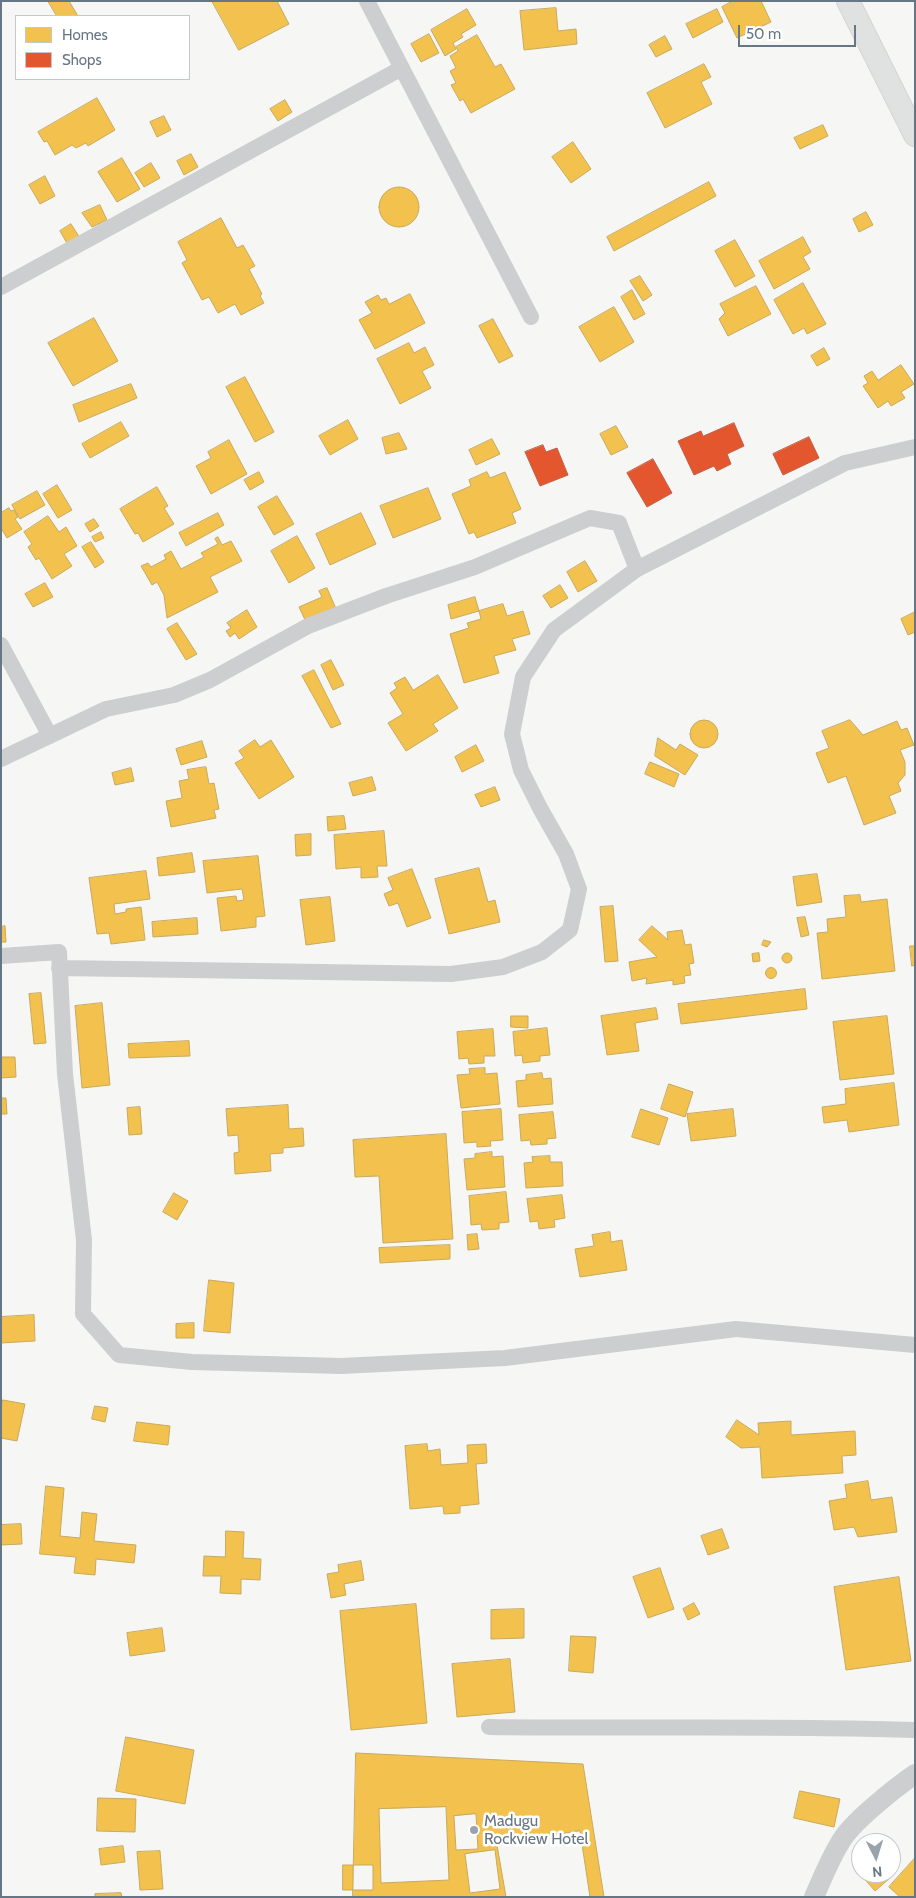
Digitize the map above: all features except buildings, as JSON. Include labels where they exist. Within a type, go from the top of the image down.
[{"type":"main road","points":[[848,1],[915,135]]},
{"type":"street","points":[[367,1],[531,317]]},
{"type":"street","points":[[1,286],[402,68]]},
{"type":"street","points":[[60,968],[451,974],[503,967],[542,952],[570,930],[579,889],[566,854],[521,770],[512,734],[523,677],[554,630],[637,569],[845,463],[915,447]]},
{"type":"street","points":[[1,759],[106,709],[174,695],[210,680],[308,626],[386,596],[475,567],[590,518],[619,523],[637,569]]},
{"type":"street","points":[[1,645],[50,736]]},
{"type":"street","points":[[1,956],[58,952],[65,1074],[84,1240],[83,1314],[119,1354],[192,1362],[341,1366],[505,1358],[736,1329],[915,1345]]},
{"type":"street","points":[[490,1727],[818,1727],[915,1730]]},
{"type":"street","points":[[814,1897],[832,1856],[844,1836],[915,1774]]},
{"type":"place","name":"Madugu Rockview Hotel","points":[[474,1830]]}]
